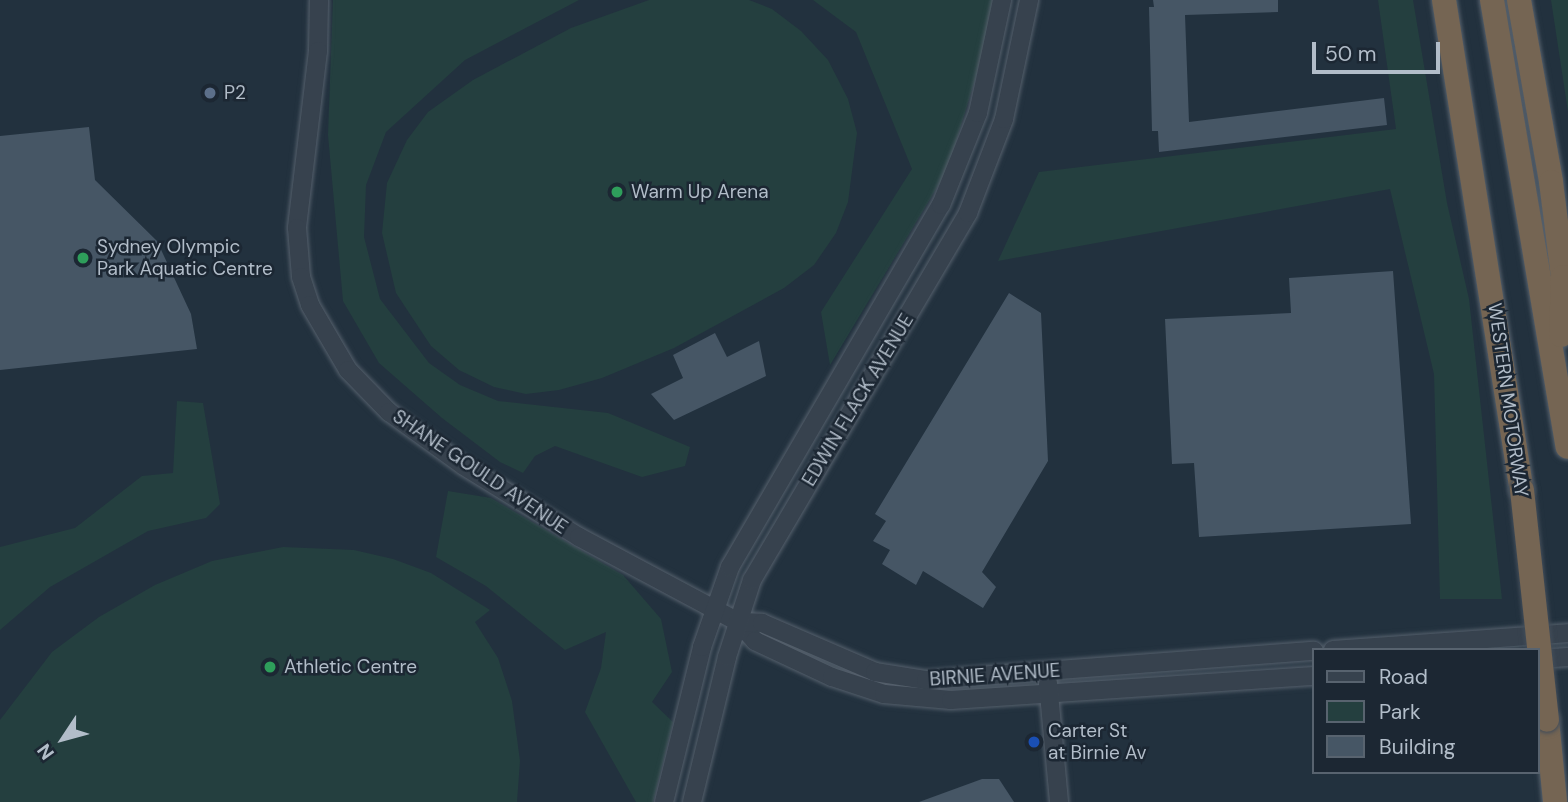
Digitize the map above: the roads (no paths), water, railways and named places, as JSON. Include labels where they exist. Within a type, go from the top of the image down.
[{"type":"highway","name":"WESTERN MOTORWAY","points":[[1444,0],[1522,490],[1539,648]]},
{"type":"highway","points":[[1492,0],[1568,447]]},
{"type":"highway","points":[[1519,0],[1563,277],[1559,385]]},
{"type":"highway","name":"WESTERN MOTORWAY","points":[[1540,656],[1555,802]]},
{"type":"street","name":"SHANE GOULD AVENUE","points":[[319,0],[318,51],[297,228],[301,277],[328,341],[348,370],[389,412],[464,466],[579,537],[738,622]]},
{"type":"street","name":"EDWIN FLACK AVENUE","points":[[664,802],[715,610],[730,567],[756,518],[941,205],[978,113],[989,73],[1002,0]]},
{"type":"street","name":"EDWIN FLACK AVENUE","points":[[692,802],[738,622],[752,580],[968,213],[987,169],[1015,79],[1029,0]]},
{"type":"street","points":[[989,73],[1015,79]]},
{"type":"street","name":"BIRNIE AVENUE","points":[[738,622],[762,623],[875,672],[943,681],[1312,651]]},
{"type":"street","name":"BIRNIE AVENUE","points":[[738,622],[755,641],[870,690],[935,701],[1312,676]]},
{"type":"street","points":[[1361,648],[1568,633]]},
{"type":"street","points":[[1540,659],[1568,657]]},
{"type":"street","points":[[870,690],[875,672]]},
{"type":"street","points":[[1047,673],[1059,802]]},
{"type":"place","name":"P2","points":[[210,93]]},
{"type":"place","name":"Warm Up Arena","points":[[617,192]]},
{"type":"place","name":"Sydney Olympic Park Aquatic Centre","points":[[83,258]]},
{"type":"place","name":"Athletic Centre","points":[[270,667]]},
{"type":"place","name":"Carter St at Birnie Av","points":[[1034,742]]}]
